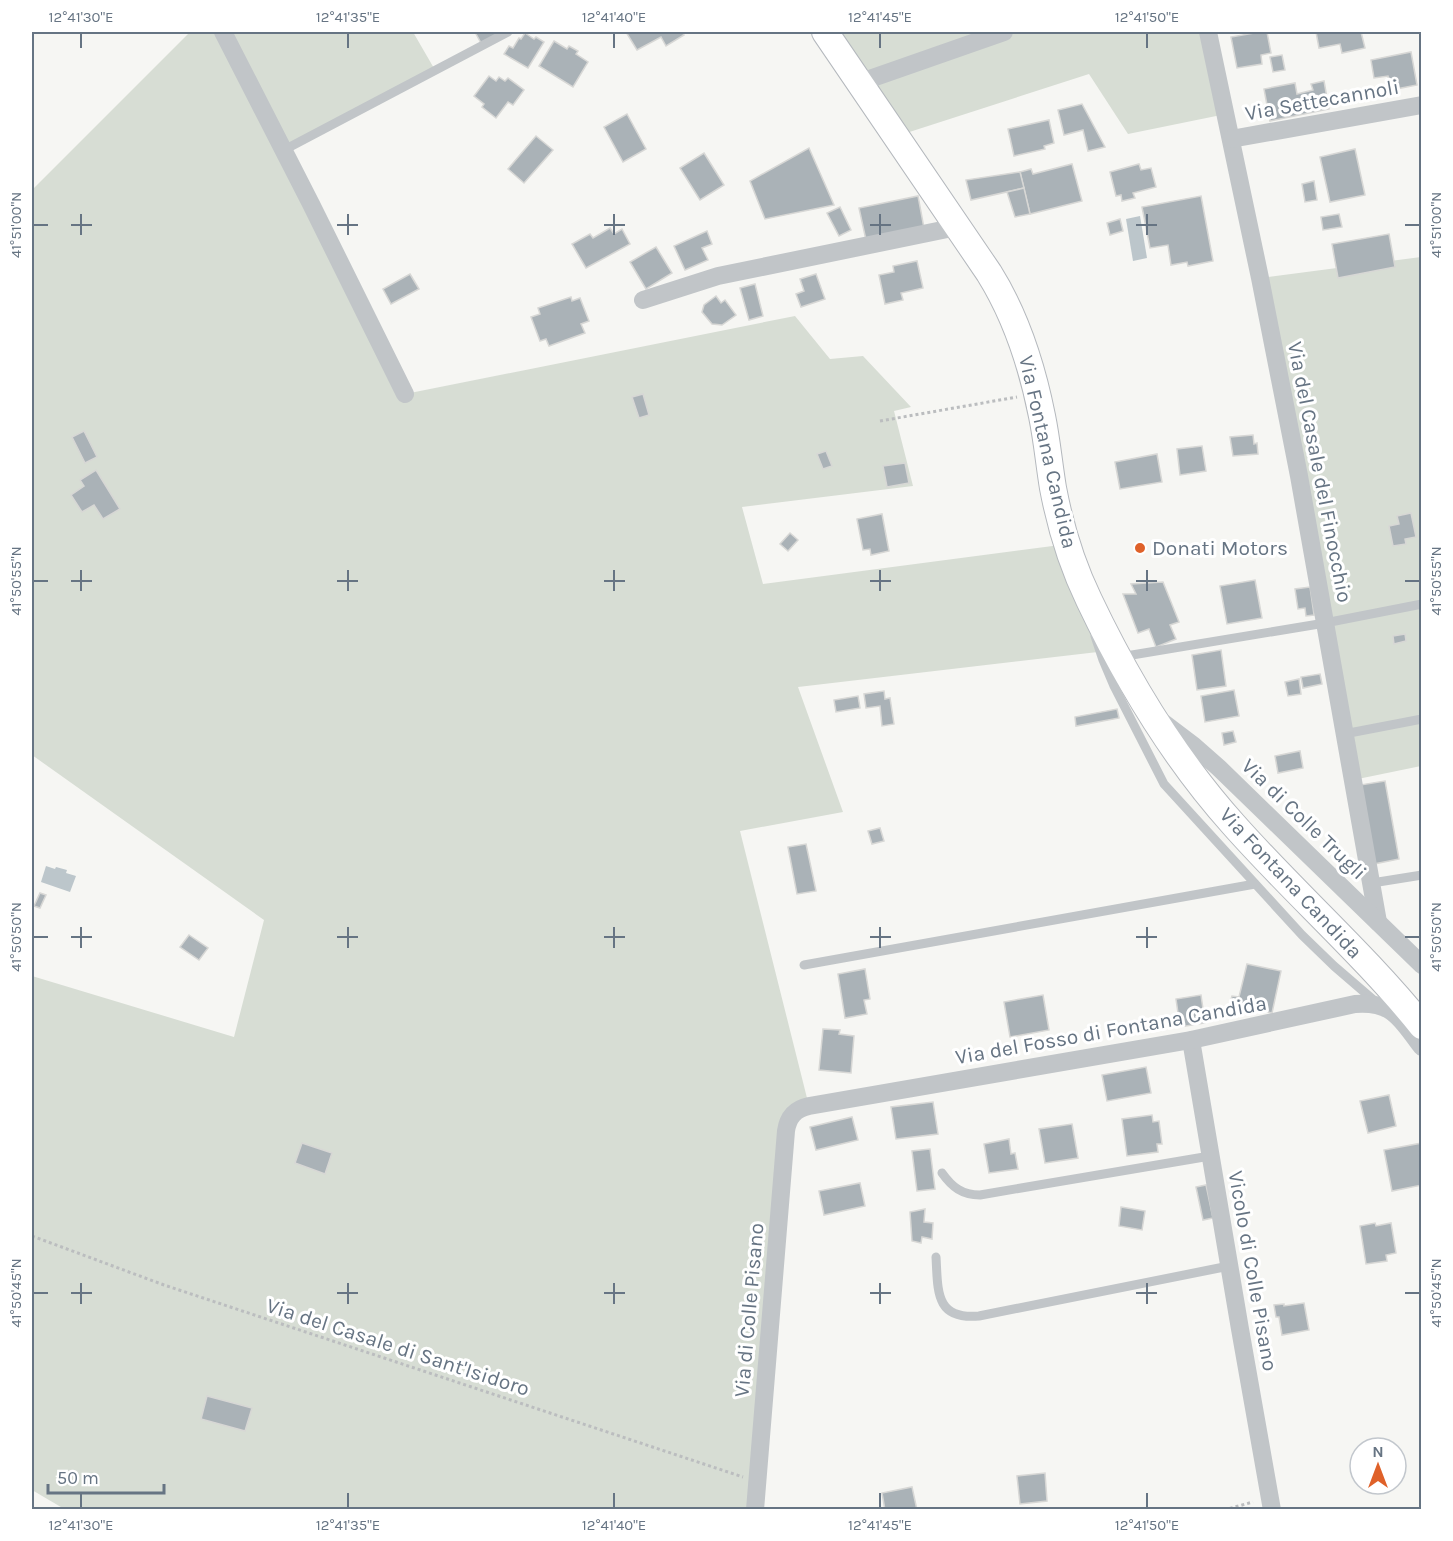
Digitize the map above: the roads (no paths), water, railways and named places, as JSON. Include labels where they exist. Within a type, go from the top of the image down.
[{"type":"main road","name":"Via Fontana Candida","points":[[825,32],[861,82],[1004,299],[1025,351],[1037,393],[1056,500],[1068,544],[1088,598],[1149,712],[1193,775],[1225,815],[1365,962],[1422,1026]]},
{"type":"street","points":[[224,32],[405,394]]},
{"type":"street","points":[[861,82],[1004,32]]},
{"type":"street","name":"Via del Casale del Finocchio","points":[[1208,32],[1299,476],[1378,922]]},
{"type":"street","name":"Via Settecannoli","points":[[1231,140],[1422,105]]},
{"type":"street","points":[[643,300],[718,276],[957,227]]},
{"type":"street","name":"Via di Colle Trugli","points":[[1149,712],[1219,768],[1418,963]]},
{"type":"street","name":"Via del Fosso di Fontana Candida","points":[[792,1114],[809,1106],[1191,1040],[1355,1004],[1380,1005]]},
{"type":"street","points":[[1380,1005],[1393,1011],[1422,1047]]},
{"type":"street","name":"Vicolo di Colle Pisano","points":[[1191,1040],[1271,1504]]},
{"type":"street","name":"Via di Colle Pisano","points":[[755,1509],[786,1131],[792,1114]]},
{"type":"lane","points":[[284,150],[508,32]]},
{"type":"lane","points":[[1088,598],[1092,625],[1108,673],[1162,779],[1171,792],[1314,948],[1380,1005]]},
{"type":"lane","points":[[1118,657],[1325,623],[1422,604]]},
{"type":"lane","points":[[1344,734],[1422,719]]},
{"type":"lane","points":[[1372,883],[1422,875]]},
{"type":"lane","points":[[804,965],[1255,884]]},
{"type":"lane","points":[[942,1173],[951,1185],[960,1191],[980,1195],[1210,1156]]},
{"type":"lane","points":[[936,1257],[943,1304],[949,1311],[965,1316],[979,1316],[1229,1266]]},
{"type":"place","name":"Donati Motors","points":[[1140,548]]}]
